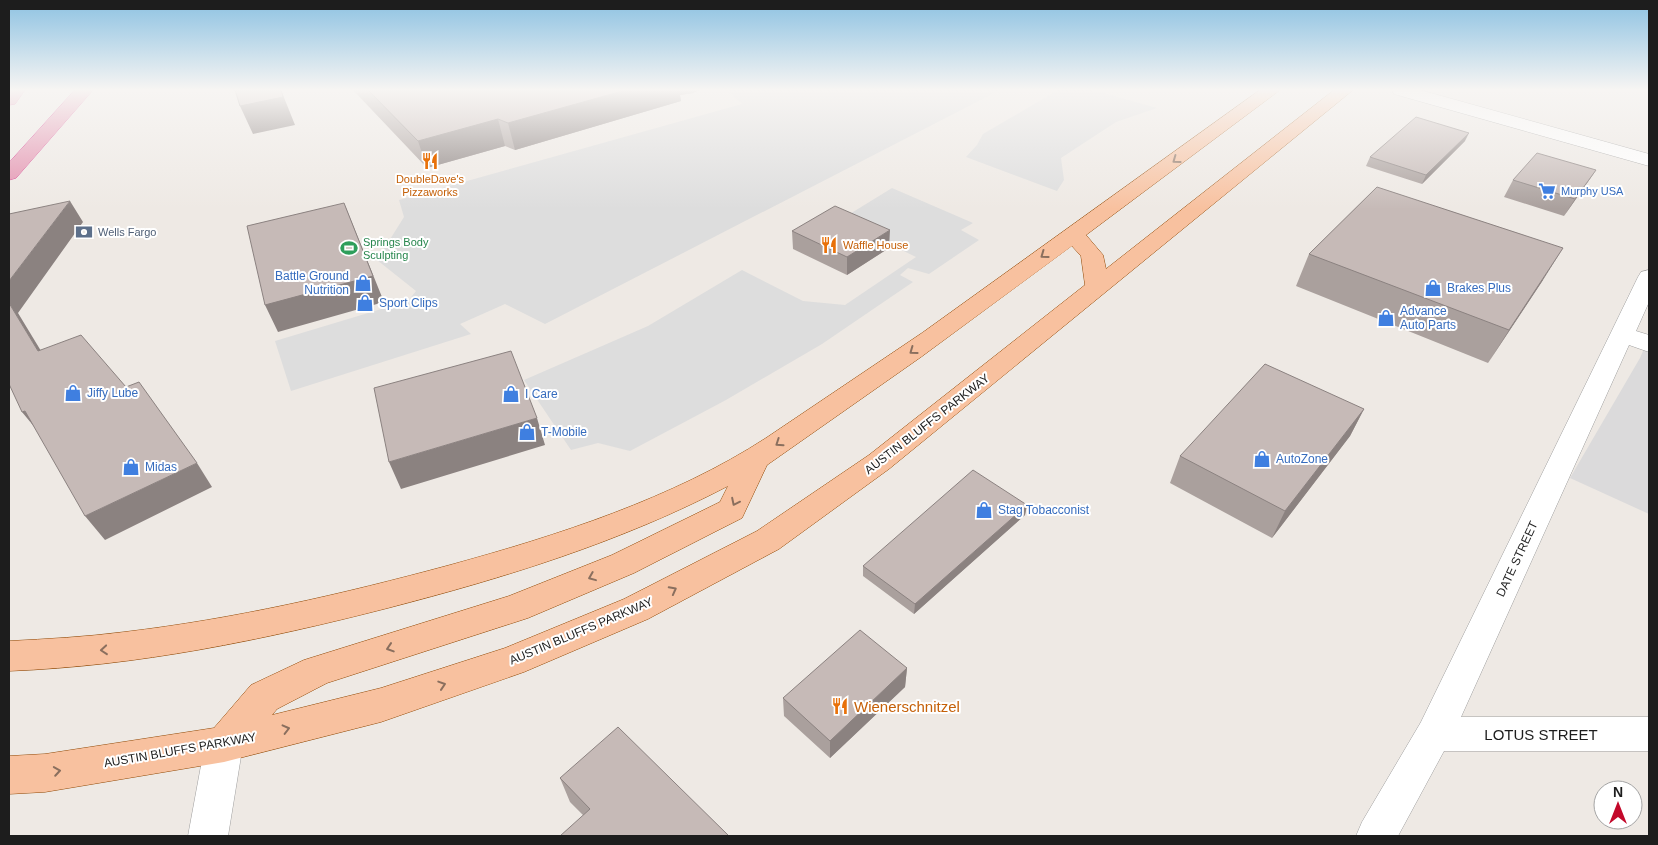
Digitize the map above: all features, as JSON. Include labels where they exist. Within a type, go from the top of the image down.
[{"type":"highway","points":[[9,174],[50,129]]},
{"type":"main road","points":[[9,656],[41,656],[152,645],[406,592],[519,558],[615,524],[690,493],[756,458],[890,368],[1218,129]]},
{"type":"main road","name":"AUSTIN BLUFFS PARKWAY","points":[[9,775],[45,773],[224,744],[380,705],[512,661],[636,609],[768,540],[879,462],[1295,129]]},
{"type":"main road","points":[[1073,234],[1092,255],[1097,287]]},
{"type":"main road","points":[[224,744],[264,697],[318,671],[516,608],[623,564],[731,510],[756,458]]},
{"type":"street","points":[[1540,129],[1649,160]]},
{"type":"street","name":"DATE STREET","points":[[1376,836],[1434,734],[1636,339],[1649,277]]},
{"type":"street","name":"LOTUS STREET","points":[[1434,734],[1649,734]]},
{"type":"street","points":[[208,836],[224,744]]},
{"type":"shaded area","points":[[651,129],[923,129],[545,324],[505,304],[460,324],[471,334],[291,391],[275,341],[408,301],[416,291],[377,260],[404,217],[399,200]]},
{"type":"shaded area","points":[[991,129],[1105,129],[1061,158],[1064,180],[1057,191],[966,157],[977,145],[983,134]]},
{"type":"shaded area","points":[[892,188],[973,223],[961,230],[979,240],[929,274],[908,268],[900,275],[913,282],[822,344],[726,400],[630,451],[598,443],[571,450],[524,380],[648,326],[742,270],[803,301],[845,305],[916,257],[840,220]]},
{"type":"shaded area","points":[[1649,337],[1649,514],[1570,478],[1640,358]]},
{"type":"building","points":[[407,129],[460,129],[418,141]]},
{"type":"building","points":[[1402,129],[1457,129],[1469,133],[1426,175],[1370,157]]},
{"type":"building","points":[[1537,153],[1596,170],[1575,199],[1513,180]]},
{"type":"building","points":[[1377,187],[1563,248],[1509,330],[1309,254]]},
{"type":"building","points":[[70,201],[9,281],[9,214]]},
{"type":"building","points":[[344,203],[373,276],[265,305],[247,226]]},
{"type":"building","points":[[835,206],[890,230],[847,257],[792,231]]},
{"type":"building","points":[[9,303],[38,351],[81,335],[126,387],[139,382],[197,463],[85,516],[25,411],[22,412],[9,384]]},
{"type":"building","points":[[511,351],[537,418],[389,462],[374,388]]},
{"type":"building","name":"AutoZone","points":[[1265,364],[1364,409],[1285,511],[1180,456]]},
{"type":"building","points":[[973,470],[1027,505],[915,604],[863,566]]},
{"type":"building","name":"Wienerschnitzel","points":[[860,630],[907,668],[830,741],[783,698]]},
{"type":"building","points":[[618,727],[729,836],[560,836],[590,809],[560,778]]},
{"type":"place","name":"DoubleDave's Pizzaworks","points":[[430,161]]},
{"type":"place","name":"Murphy USA","points":[[1547,191]]},
{"type":"place","name":"Wells Fargo","points":[[84,232]]},
{"type":"place","name":"Waffle House","points":[[829,245]]},
{"type":"place","name":"Springs Body Sculpting","points":[[349,248]]},
{"type":"place","name":"Battle Ground Nutrition","points":[[363,283]]},
{"type":"place","name":"Brakes Plus","points":[[1433,288]]},
{"type":"place","name":"Sport Clips","points":[[365,303]]},
{"type":"place","name":"Advance Auto Parts","points":[[1386,318]]},
{"type":"place","name":"Jiffy Lube","points":[[73,393]]},
{"type":"place","name":"I Care","points":[[511,394]]},
{"type":"place","name":"T-Mobile","points":[[527,432]]},
{"type":"place","name":"AutoZone","points":[[1262,459]]},
{"type":"place","name":"Midas","points":[[131,467]]},
{"type":"place","name":"Stag Tobacconist","points":[[984,510]]},
{"type":"place","name":"Wienerschnitzel","points":[[840,706]]}]
